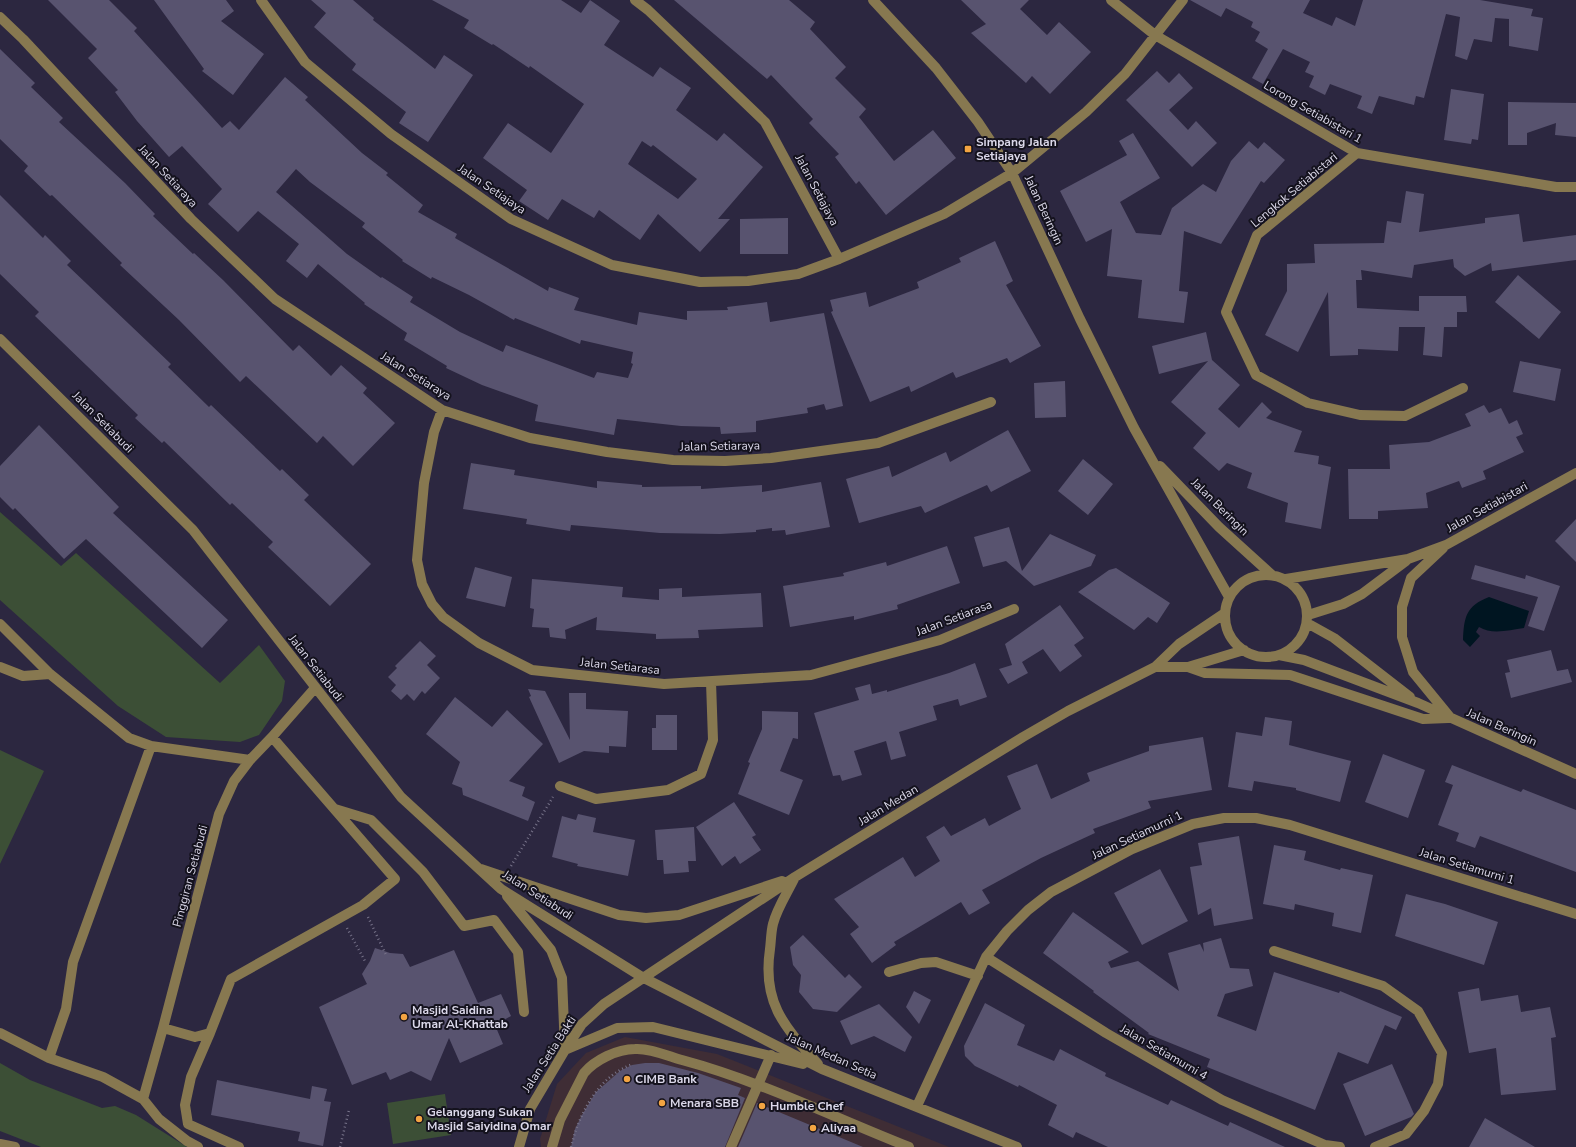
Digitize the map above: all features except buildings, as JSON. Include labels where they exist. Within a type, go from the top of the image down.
[{"type":"street","name":"Jalan Setiajaya","points":[[261,0],[305,62],[391,134],[511,219],[612,265],[700,282],[748,281],[798,274],[839,259],[944,214],[1012,173],[1086,112],[1125,74],[1183,0]]},
{"type":"street","name":"Jalan Setiajaya","points":[[635,0],[648,10],[765,122],[839,259]]},
{"type":"street","name":"Jalan Beringin","points":[[873,0],[936,68],[978,122],[1012,173],[1080,319],[1151,457],[1229,597]]},
{"type":"street","name":"Lorong Setiabistari 1","points":[[1111,0],[1155,35],[1357,154],[1556,187],[1576,187]]},
{"type":"street","name":"Jalan Setiaraya","points":[[0,17],[23,39],[191,219],[275,299],[442,410],[530,438],[607,452],[673,460],[725,461],[771,458],[878,444],[991,402]]},
{"type":"street","name":"Lengkok Setiabistari","points":[[1357,154],[1257,235],[1226,312],[1256,375],[1308,403],[1360,415],[1405,416],[1463,388]]},
{"type":"street","name":"Jalan Setiabudi","points":[[0,339],[193,530],[315,688],[402,797],[501,889],[642,977]]},
{"type":"street","name":"Jalan Setiarasa","points":[[442,410],[434,432],[424,483],[417,560],[422,584],[432,604],[444,617],[479,643],[532,670],[664,684],[811,675],[940,640],[1014,609]]},
{"type":"street","name":"Jalan Beringin","points":[[1151,457],[1219,527],[1272,575]]},
{"type":"street","name":"Jalan Setiabistari","points":[[1286,579],[1408,559],[1446,545],[1576,473]]},
{"type":"street","points":[[1446,545],[1411,578],[1402,607],[1402,637],[1412,672],[1450,718]]},
{"type":"street","name":"Jalan Setiabistari","points":[[1307,619],[1343,604],[1362,594],[1408,559]]},
{"type":"street","points":[[1259,575],[1272,575],[1286,579],[1295,585],[1306,604],[1307,619],[1304,634],[1298,643],[1279,655],[1261,657],[1244,650],[1231,638],[1225,613],[1229,597],[1236,587],[1247,579],[1259,575]]},
{"type":"street","name":"Jalan Medan","points":[[642,977],[795,877],[1029,734],[1068,711],[1154,667],[1178,644],[1225,613]]},
{"type":"street","name":"Jalan Beringin","points":[[1307,619],[1418,703]]},
{"type":"street","points":[[0,624],[50,674],[129,738],[151,746],[250,760]]},
{"type":"street","name":"Jalan Medan","points":[[1154,667],[1188,667],[1244,650]]},
{"type":"street","name":"Jalan Beringin","points":[[1279,655],[1304,660],[1418,703],[1576,774]]},
{"type":"street","points":[[0,667],[23,676],[50,674]]},
{"type":"street","points":[[1188,667],[1205,673],[1290,675],[1423,719],[1450,718]]},
{"type":"street","points":[[560,786],[596,799],[668,790],[701,774],[713,740],[711,682]]},
{"type":"street","name":"Pinggiran Setiabudi","points":[[142,1099],[163,1028],[220,814],[234,782],[250,760],[315,688]]},
{"type":"street","points":[[239,1147],[188,1124],[185,1105],[190,1077],[210,1033],[231,978],[363,905],[395,879],[272,737]]},
{"type":"street","points":[[49,1058],[66,1009],[73,962],[151,746]]},
{"type":"street","points":[[335,809],[371,820],[423,872],[464,926],[494,920],[518,952],[524,1012]]},
{"type":"street","name":"Jalan Setiamurni 1","points":[[917,1106],[986,957],[1007,931],[1028,910],[1051,892],[1132,849],[1193,824],[1224,818],[1256,818],[1290,825],[1576,914]]},
{"type":"street","points":[[478,867],[619,915],[646,918],[679,915],[795,877]]},
{"type":"street","points":[[795,877],[773,924],[767,967],[770,993],[779,1015],[790,1033],[822,1069]]},
{"type":"street","points":[[501,889],[552,950],[562,978],[565,1050],[617,1028],[653,1027],[771,1055],[822,1069]]},
{"type":"street","points":[[1274,951],[1383,986],[1418,1011],[1442,1053],[1438,1084],[1424,1111],[1406,1134],[1375,1147]]},
{"type":"street","name":"Jalan Setiamurni 4","points":[[986,957],[1106,1033],[1222,1100],[1325,1145],[1340,1147]]},
{"type":"street","points":[[889,972],[921,963],[936,962],[978,976]]},
{"type":"street","name":"Jalan Setia Bakti","points":[[519,1147],[530,1109],[582,1024],[604,1004],[642,977]]},
{"type":"street","name":"Jalan Medan Setia","points":[[642,977],[822,1069],[1017,1147]]},
{"type":"street","points":[[163,1028],[195,1037],[210,1033]]},
{"type":"street","points":[[0,1033],[49,1058],[103,1077],[142,1099],[159,1119],[187,1141],[198,1147]]},
{"type":"street","points":[[552,1147],[560,1120],[579,1081],[589,1067],[609,1055],[635,1049],[695,1063],[758,1085],[885,1143],[909,1147]]},
{"type":"street","points":[[731,1147],[771,1055]]},
{"type":"street","points":[[0,1144],[15,1147]]},
{"type":"path","points":[[505,876],[560,786]]},
{"type":"path","points":[[363,905],[386,955]]},
{"type":"path","points":[[341,918],[366,963]]},
{"type":"path","points":[[571,1147],[581,1114],[596,1092],[612,1075],[632,1064],[638,1063]]},
{"type":"path","points":[[340,1147],[349,1110]]},
{"type":"shaded area","points":[[625,1037],[717,1054],[949,1147],[541,1147],[540,1139],[557,1084],[586,1053]]},
{"type":"green space","points":[[0,512],[61,566],[76,553],[220,683],[259,645],[285,681],[282,701],[259,735],[240,742],[166,737],[118,706],[0,600]]},
{"type":"green space","points":[[0,750],[44,771],[0,864]]},
{"type":"green space","points":[[0,1063],[30,1080],[102,1108],[115,1106],[136,1115],[187,1147],[41,1147],[0,1131]]},
{"type":"green space","name":"Gelanggang Sukan Masjid Saiyidina Omar","points":[[445,1094],[451,1135],[393,1144],[387,1103]]},
{"type":"water","points":[[1489,597],[1529,611],[1524,628],[1507,631],[1489,631],[1479,627],[1476,632],[1480,636],[1470,647],[1463,640],[1464,625],[1468,613],[1475,604]]},
{"type":"place","name":"Simpang Jalan Setiajaya","points":[[968,149]]},
{"type":"place","name":"Masjid Saidina Umar Al-Khattab","points":[[404,1017]]},
{"type":"place","name":"CIMB Bank","points":[[627,1079]]},
{"type":"place","name":"Menara SBB","points":[[662,1103]]},
{"type":"place","name":"Humble Chef","points":[[762,1106]]},
{"type":"place","name":"Gelanggang Sukan Masjid Saiyidina Omar","points":[[419,1119]]},
{"type":"place","name":"Aliyaa","points":[[813,1128]]}]
